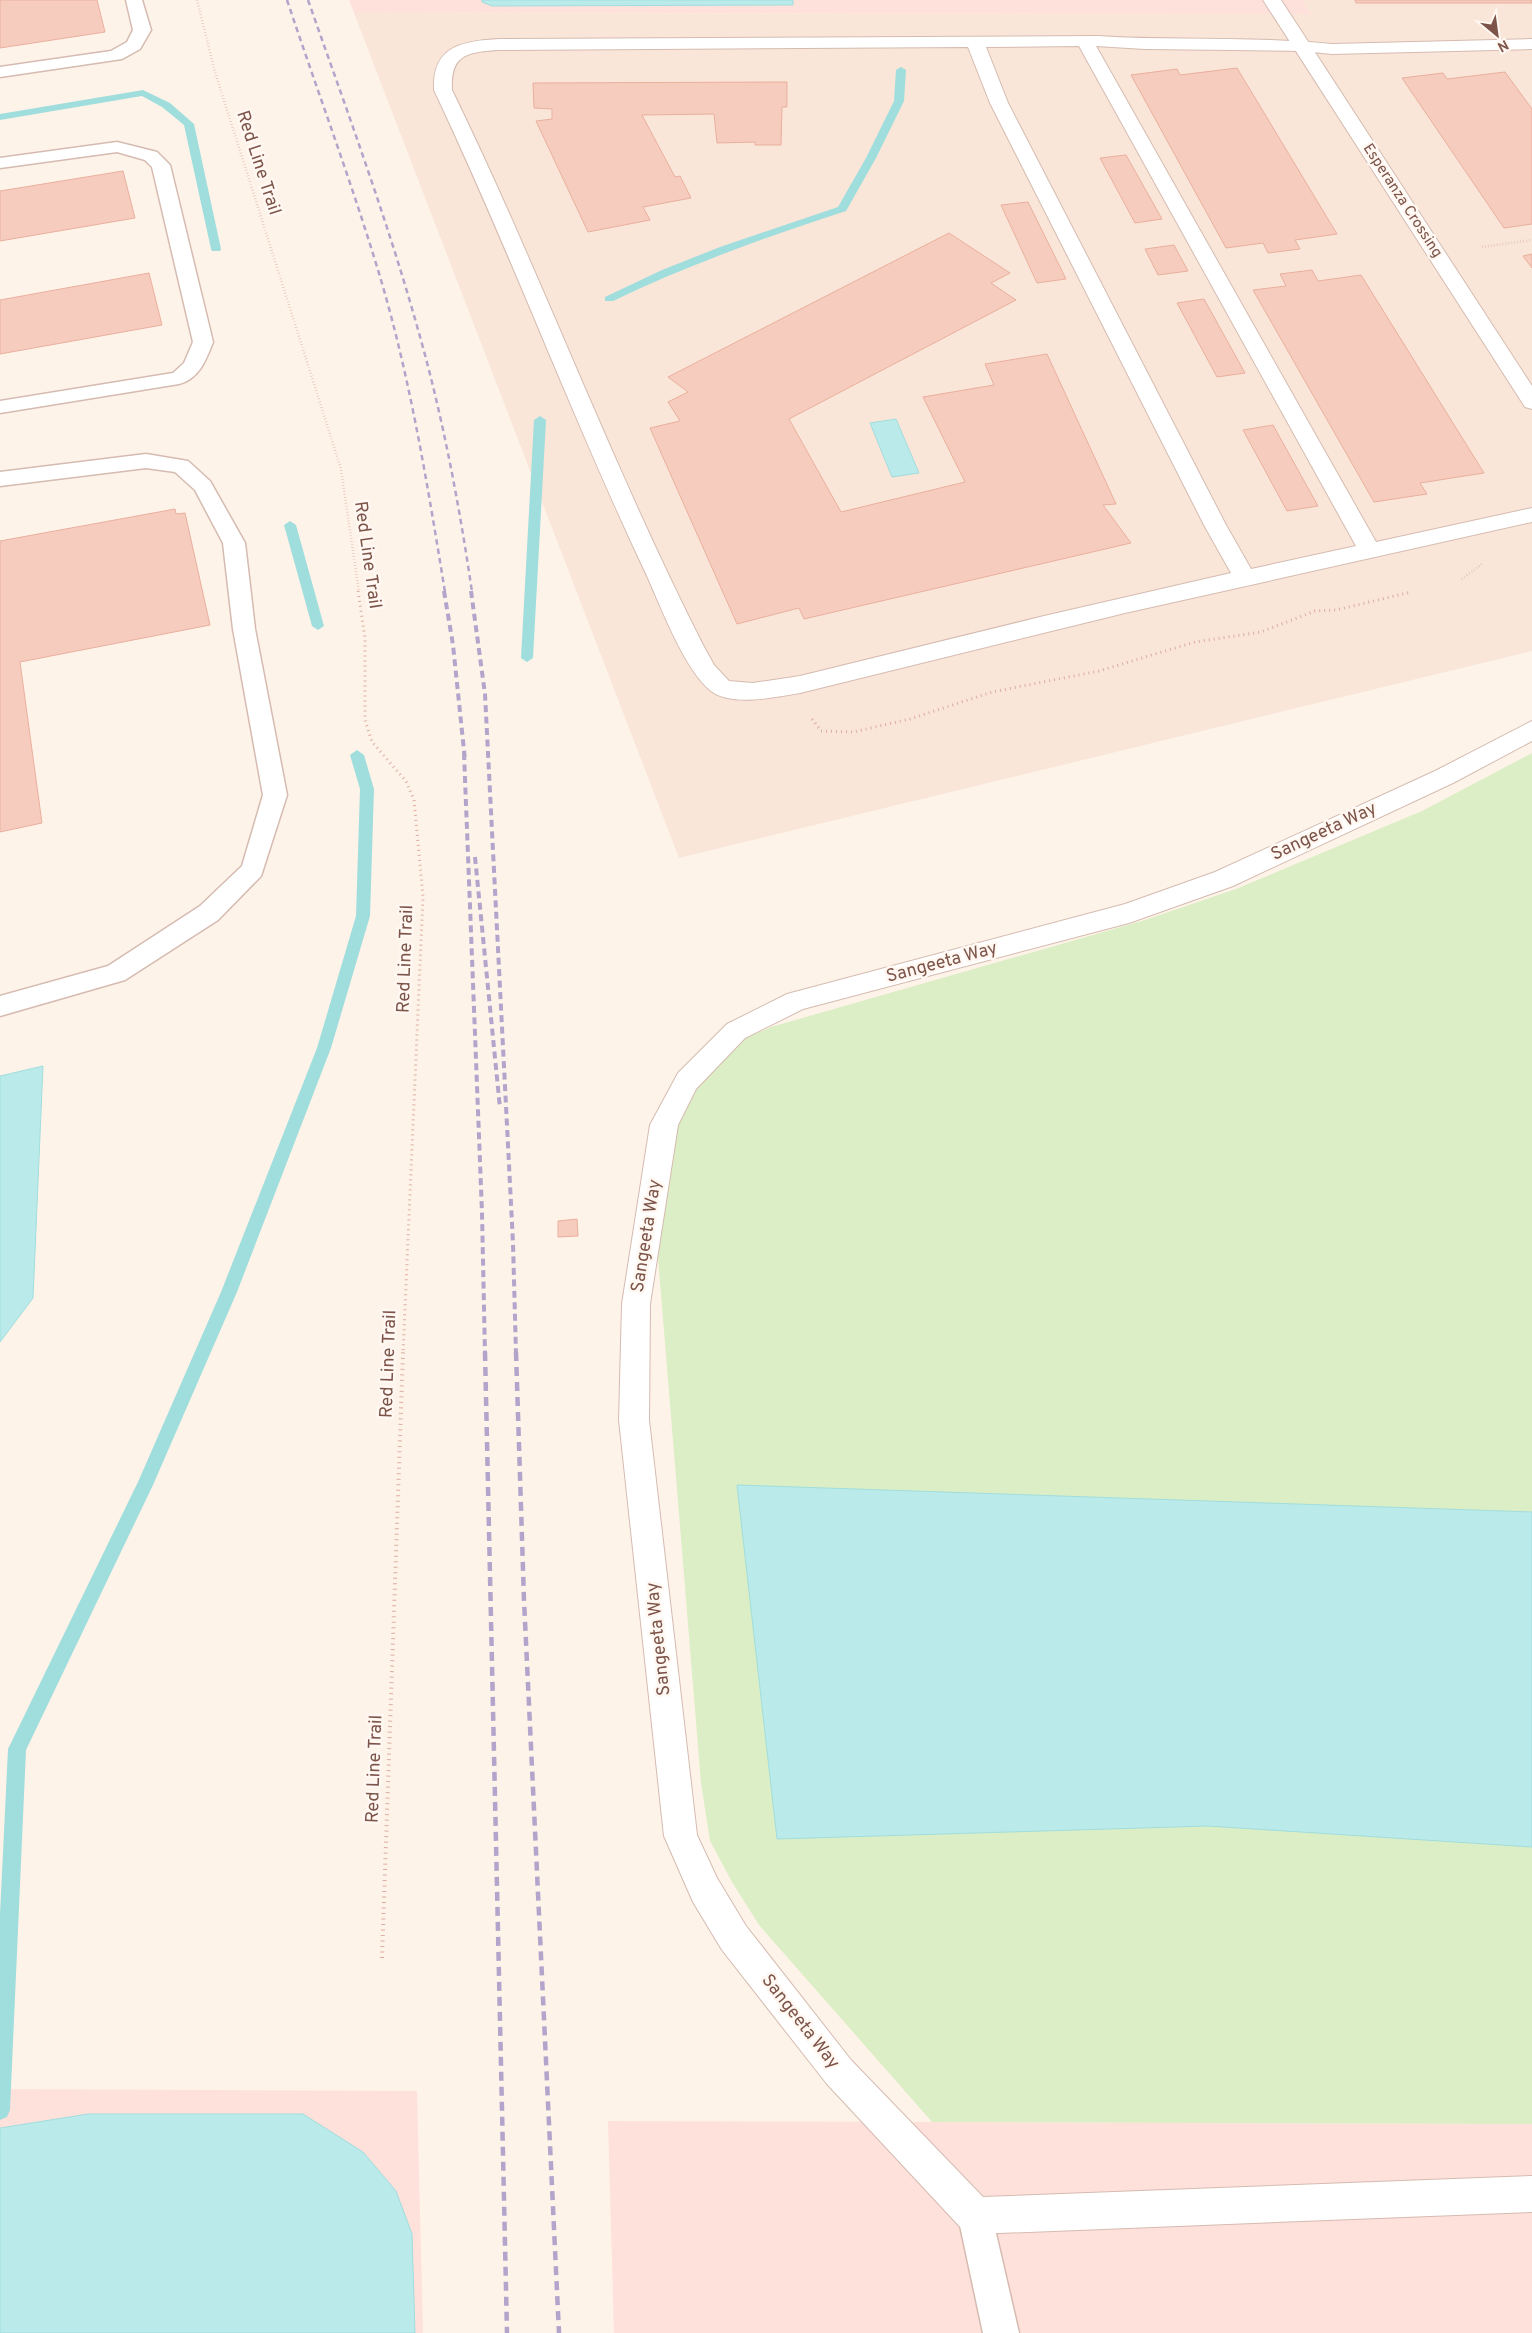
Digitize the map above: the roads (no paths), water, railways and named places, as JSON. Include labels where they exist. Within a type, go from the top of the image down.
[{"type":"street","name":"Esperanza Crossing","points":[[1272,0],[1532,402]]},
{"type":"street","points":[[1085,42],[1370,551]]},
{"type":"street","points":[[1530,64],[1525,45],[1435,45],[1332,49],[1302,46],[1085,42],[492,44],[470,48],[449,57],[442,68],[442,82],[649,558],[702,664],[722,688],[739,690],[797,686],[948,647],[1532,515]]},
{"type":"street","points":[[975,43],[999,103],[1215,525],[1246,579]]},
{"type":"street","name":"Sangeeta Way","points":[[975,2216],[839,2072],[734,1938],[705,1890],[681,1836],[634,1420],[636,1304],[664,1125],[687,1081],[736,1032],[796,1001],[1129,913],[1216,882],[1444,778],[1532,730]]},
{"type":"street","points":[[975,2216],[1532,2194]]},
{"type":"lane","points":[[0,72],[116,55],[122,52],[134,45],[142,30],[134,0]]},
{"type":"lane","points":[[0,163],[117,147],[151,156],[161,165],[203,342],[193,366],[179,378],[0,407]]},
{"type":"lane","points":[[0,479],[146,461],[181,466],[204,486],[234,543],[244,629],[275,795],[253,870],[209,913],[116,973],[0,1006]]},
{"type":"lane","points":[[975,2216],[1001,2333]]},
{"type":"water","points":[[482,0],[793,0],[793,5],[492,6],[482,2]]},
{"type":"water","points":[[896,419],[919,473],[892,477],[870,423]]},
{"type":"water","points":[[43,1066],[33,1298],[0,1342],[0,1076]]},
{"type":"water","points":[[737,1485],[1532,1512],[1532,1847],[1208,1826],[777,1839]]},
{"type":"water","points":[[88,2114],[303,2114],[363,2152],[396,2191],[412,2234],[415,2333],[0,2333],[0,2128]]},
{"type":"waterway","points":[[609,299],[695,260],[782,228],[842,209],[871,158],[899,101],[901,70]]},
{"type":"waterway","points":[[0,117],[143,93],[166,105],[189,124],[216,249]]},
{"type":"waterway","points":[[527,658],[540,420]]},
{"type":"waterway","points":[[290,525],[318,626]]},
{"type":"waterway","points":[[0,2110],[17,1749],[145,1485],[229,1292],[324,1048],[363,916],[367,789],[357,755]]},
{"type":"railway","points":[[287,0],[359,210],[392,318],[418,435],[445,592]]},
{"type":"railway","points":[[308,0],[379,203],[417,326],[449,458],[472,592]]},
{"type":"railway","points":[[444,591],[453,645],[465,760]]},
{"type":"railway","points":[[471,591],[485,694],[513,1243],[516,1354]]},
{"type":"railway","points":[[464,753],[482,1213],[485,1354]]},
{"type":"railway","points":[[475,857],[500,1108]]},
{"type":"railway","points":[[485,1352],[507,2333]]},
{"type":"railway","points":[[516,1352],[524,1600],[559,2333]]}]
